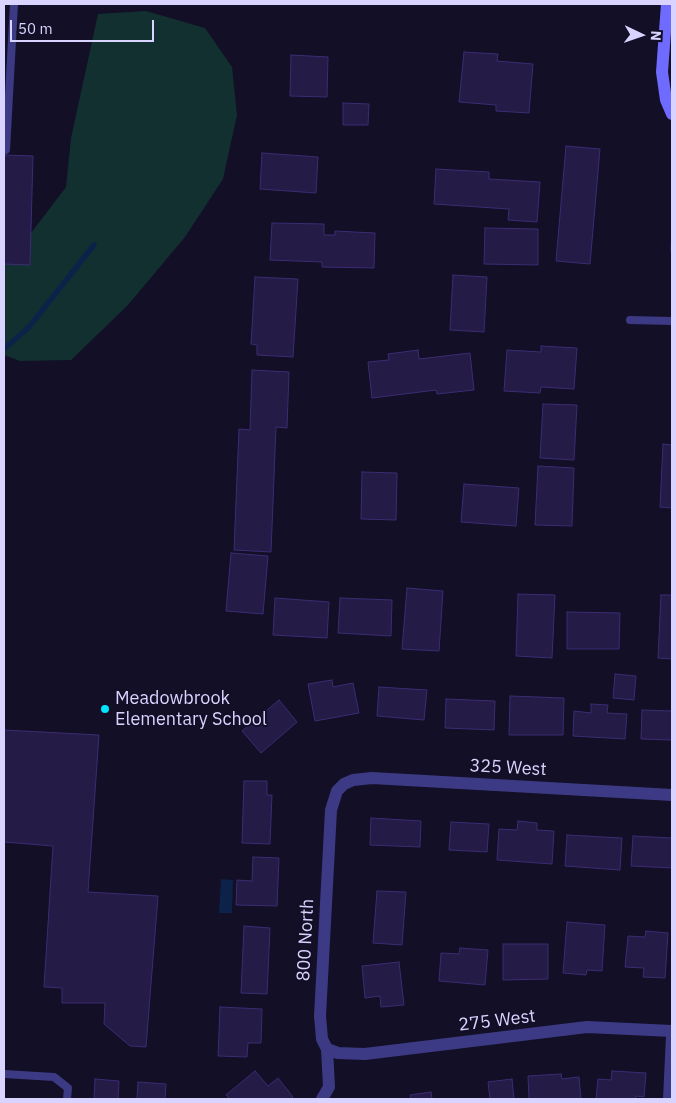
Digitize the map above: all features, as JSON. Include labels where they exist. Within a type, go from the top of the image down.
[{"type":"street","points":[[667,4],[662,72],[666,100],[672,114]]},
{"type":"street","name":"325 West","points":[[344,784],[353,780],[372,778],[672,795]]},
{"type":"street","name":"800 North","points":[[322,1099],[329,1087],[327,1049],[322,1039],[320,1016],[330,820],[332,800],[344,784]]},
{"type":"street","name":"275 West","points":[[327,1049],[338,1053],[365,1054],[586,1027],[672,1031]]},
{"type":"street","points":[[669,1099],[672,1036]]},
{"type":"lane","points":[[4,150],[14,4]]},
{"type":"lane","points":[[630,320],[672,321]]},
{"type":"lane","points":[[4,1074],[54,1077],[68,1088],[67,1099]]},
{"type":"green space","points":[[146,11],[205,28],[232,67],[237,115],[223,179],[185,237],[128,305],[71,360],[20,361],[4,355],[4,262],[28,237],[66,187],[71,138],[98,14]]},
{"type":"water","points":[[221,879],[233,880],[232,913],[219,913]]},
{"type":"building","points":[[464,52],[498,54],[497,61],[533,64],[529,113],[496,111],[496,105],[459,102]]},
{"type":"building","points":[[291,55],[328,57],[327,97],[290,96]]},
{"type":"building","points":[[343,103],[369,104],[368,125],[343,125]]},
{"type":"building","points":[[566,146],[600,149],[590,264],[556,261]]},
{"type":"building","points":[[262,153],[318,157],[316,193],[260,189]]},
{"type":"building","points":[[4,155],[33,156],[30,265],[4,264]]},
{"type":"building","points":[[436,169],[489,172],[489,179],[540,182],[537,222],[508,220],[509,209],[434,204]]},
{"type":"building","points":[[672,219],[672,252],[671,252]]},
{"type":"building","points":[[272,223],[324,224],[324,235],[335,235],[335,231],[375,233],[374,268],[322,267],[322,262],[270,260]]},
{"type":"building","points":[[485,228],[538,229],[538,265],[484,264]]},
{"type":"building","points":[[453,275],[487,277],[484,332],[450,330]]},
{"type":"building","points":[[255,277],[298,279],[293,357],[257,355],[257,345],[251,344]]},
{"type":"building","points":[[541,346],[577,348],[574,389],[541,387],[540,393],[504,391],[507,350],[541,352]]},
{"type":"building","points":[[418,350],[419,359],[470,353],[474,390],[437,394],[436,390],[372,398],[368,362],[389,360],[388,354]]},
{"type":"building","points":[[252,370],[289,372],[287,428],[276,427],[271,552],[234,550],[239,429],[250,430]]},
{"type":"building","points":[[543,404],[577,405],[574,460],[540,458]]},
{"type":"building","points":[[663,444],[672,445],[672,508],[660,507]]},
{"type":"building","points":[[538,466],[574,468],[572,526],[535,525]]},
{"type":"building","points":[[362,472],[397,473],[396,520],[361,519]]},
{"type":"building","points":[[464,484],[519,488],[516,526],[461,522]]},
{"type":"building","points":[[231,553],[268,556],[263,614],[226,611]]},
{"type":"building","points":[[407,588],[443,591],[439,651],[402,649]]},
{"type":"building","points":[[518,594],[555,595],[552,658],[516,656]]},
{"type":"building","points":[[661,595],[672,595],[672,659],[658,658]]},
{"type":"building","points":[[275,598],[329,602],[327,638],[273,635]]},
{"type":"building","points":[[340,598],[392,600],[391,636],[338,633]]},
{"type":"building","points":[[567,612],[620,613],[619,649],[567,649]]},
{"type":"building","points":[[615,674],[636,676],[634,700],[613,698]]},
{"type":"building","points":[[332,680],[333,687],[353,683],[359,713],[315,721],[308,684]]},
{"type":"building","points":[[379,687],[427,690],[424,720],[377,716]]},
{"type":"building","points":[[510,696],[564,698],[563,735],[509,735]]},
{"type":"building","points":[[446,699],[495,701],[494,730],[445,728]]},
{"type":"building","points":[[279,700],[297,722],[261,753],[242,731]]},
{"type":"building","points":[[591,704],[608,705],[607,713],[627,714],[625,739],[573,736],[574,711],[591,713]]},
{"type":"building","points":[[642,710],[672,711],[672,740],[641,739]]},
{"type":"building","name":"Meadowbrook Elementary School","points":[[4,730],[99,735],[88,892],[158,896],[146,1047],[130,1046],[104,1024],[105,1003],[62,1003],[62,988],[44,987],[53,846],[4,842]]},
{"type":"building","points":[[244,781],[267,781],[267,795],[272,795],[270,844],[242,843]]},
{"type":"building","points":[[371,818],[421,821],[420,847],[370,845]]},
{"type":"building","points":[[518,821],[537,823],[537,830],[554,831],[552,864],[497,860],[499,829],[517,830]]},
{"type":"building","points":[[451,822],[489,824],[487,852],[449,850]]},
{"type":"building","points":[[567,835],[622,838],[620,870],[565,866]]},
{"type":"building","points":[[633,836],[672,838],[672,868],[631,866]]},
{"type":"building","points":[[253,857],[279,858],[277,906],[236,905],[237,880],[252,881]]},
{"type":"building","points":[[377,891],[406,892],[402,945],[373,943]]},
{"type":"building","points":[[567,922],[605,925],[602,971],[587,970],[586,975],[563,973]]},
{"type":"building","points":[[244,926],[270,928],[267,994],[241,993]]},
{"type":"building","points":[[646,931],[668,933],[665,978],[643,977],[644,968],[625,967],[628,936],[645,937]]},
{"type":"building","points":[[503,944],[548,944],[548,979],[503,980]]},
{"type":"building","points":[[460,948],[488,950],[485,985],[439,981],[441,953],[459,954]]},
{"type":"building","points":[[399,962],[404,1005],[381,1007],[380,996],[365,998],[362,966]]},
{"type":"building","points":[[220,1007],[262,1009],[261,1043],[248,1043],[247,1057],[218,1056]]},
{"type":"building","points":[[255,1071],[268,1086],[278,1078],[293,1097],[291,1099],[230,1099],[226,1095]]},
{"type":"building","points":[[612,1071],[646,1073],[644,1097],[636,1096],[635,1099],[596,1099],[598,1079],[611,1080]]},
{"type":"building","points":[[561,1074],[562,1079],[579,1077],[581,1099],[529,1099],[528,1076]]},
{"type":"building","points":[[95,1079],[119,1081],[118,1099],[94,1099]]},
{"type":"building","points":[[512,1079],[514,1099],[490,1099],[488,1082]]},
{"type":"building","points":[[138,1082],[166,1084],[165,1099],[137,1099]]},
{"type":"building","points":[[431,1092],[432,1099],[411,1099],[410,1095]]},
{"type":"waterway","points":[[4,349],[29,327],[94,245]]},
{"type":"place","name":"Meadowbrook Elementary School","points":[[105,709]]}]
